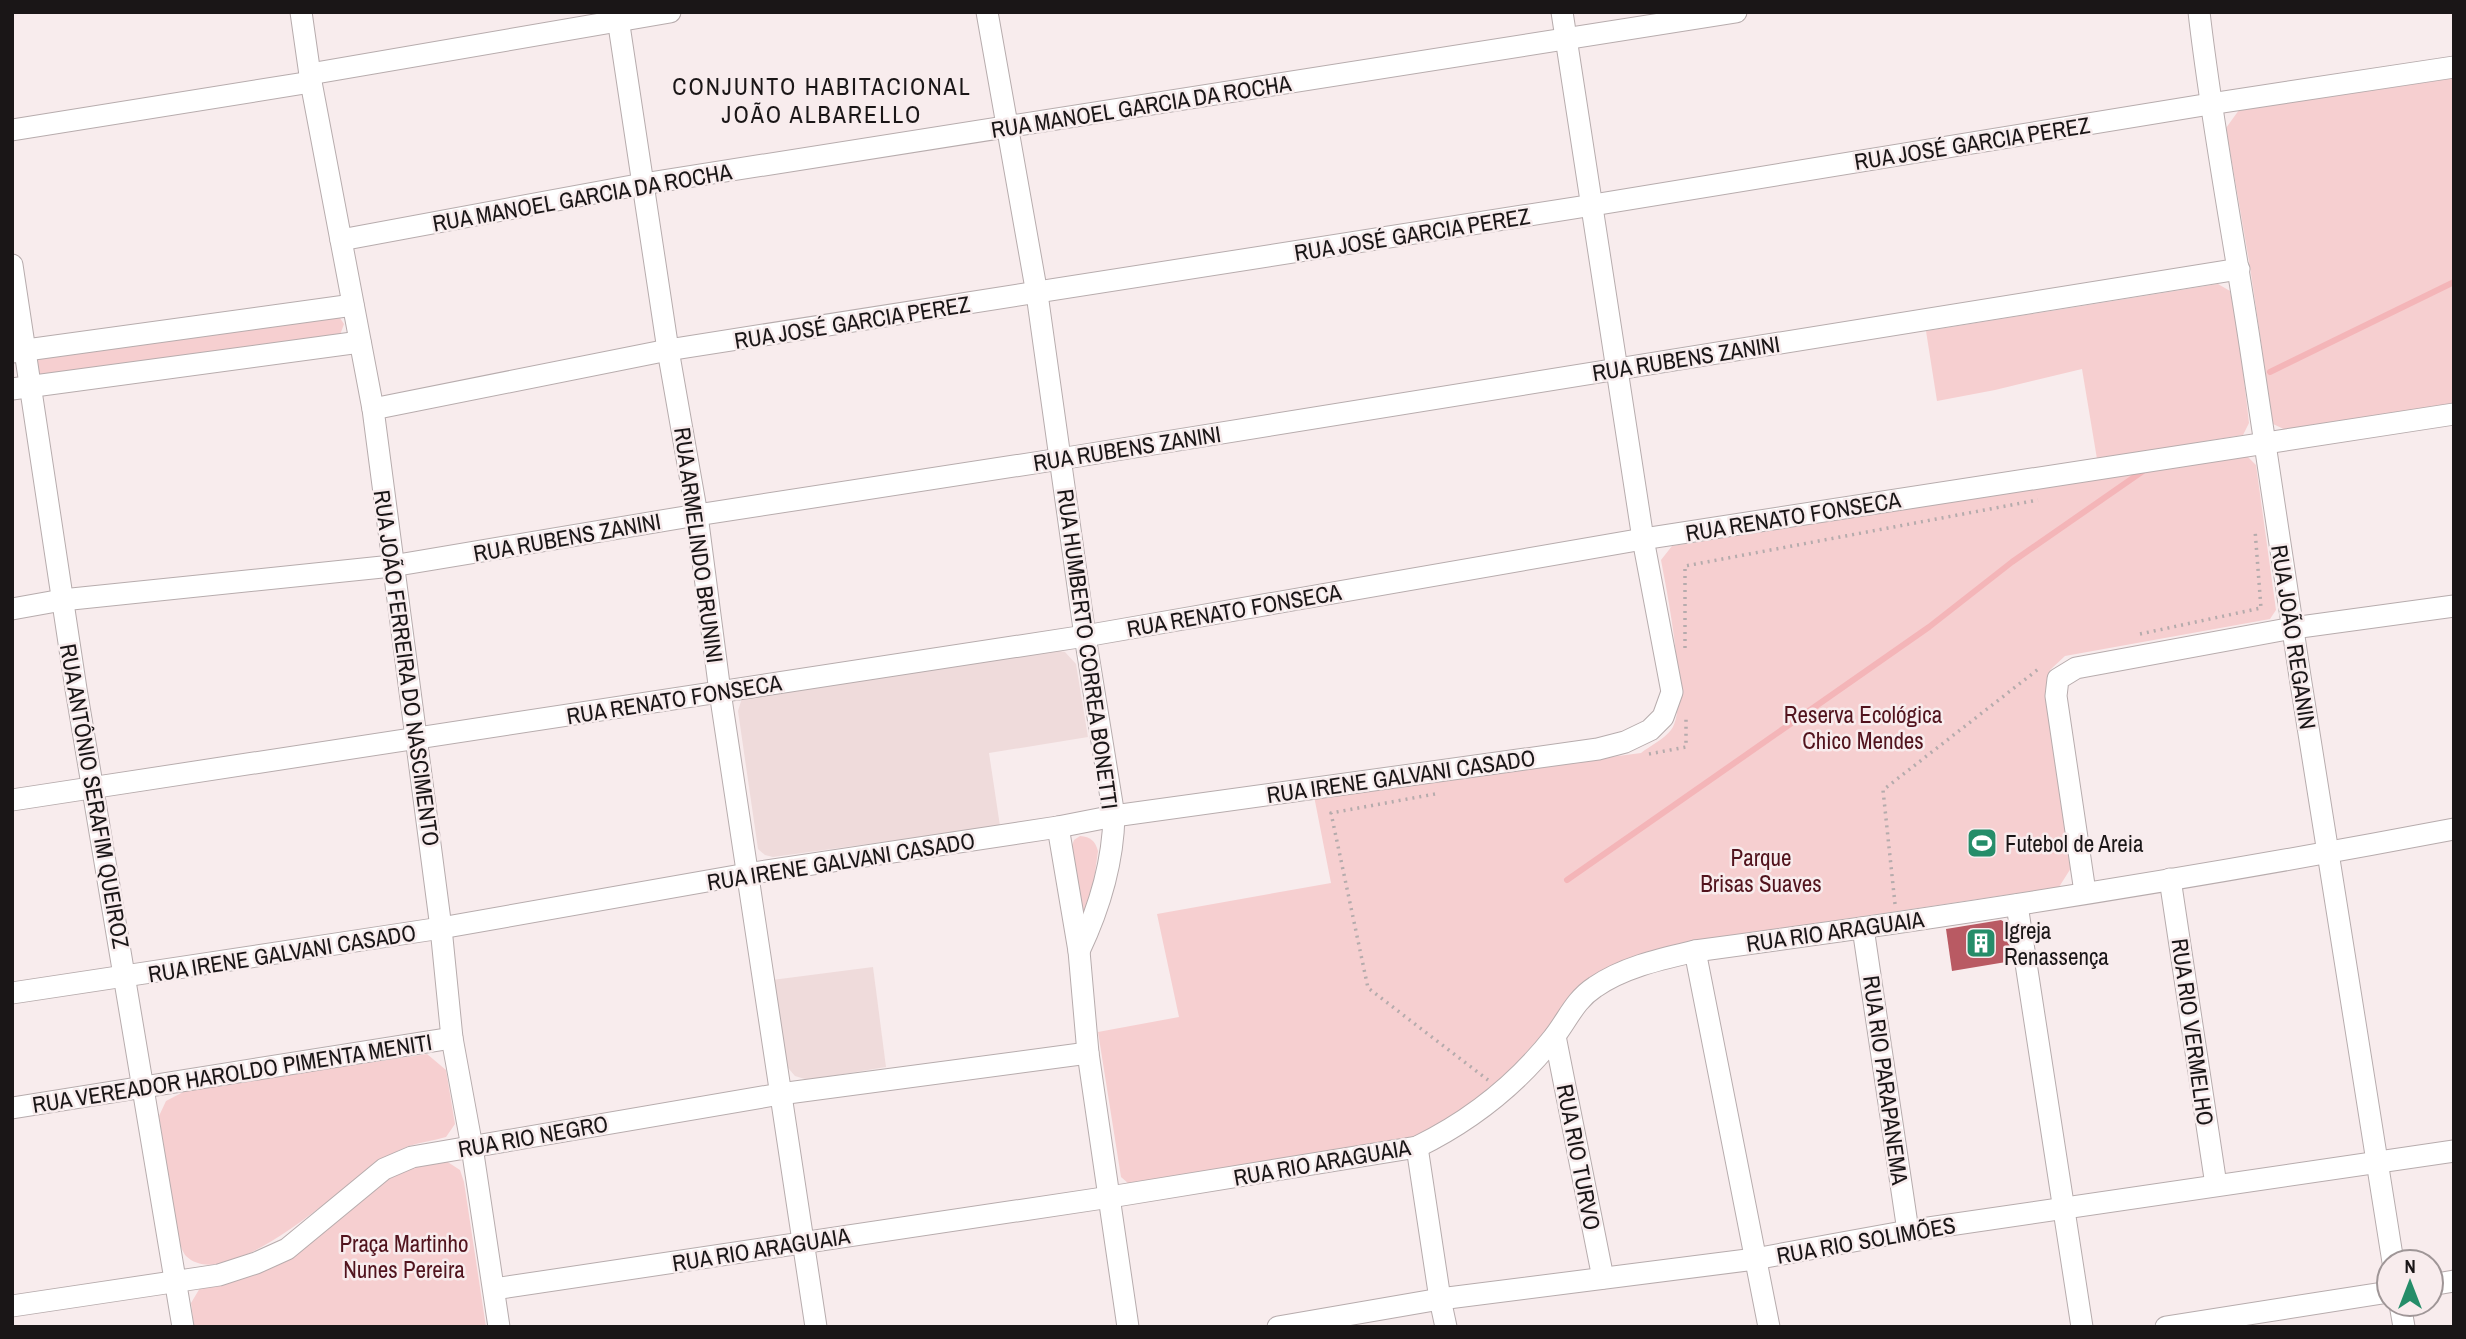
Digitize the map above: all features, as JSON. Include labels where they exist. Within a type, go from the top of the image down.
[{"type":"street","name":"RUA JOÃO FERREIRA DO NASCIMENTO","points":[[301,12],[310,78],[373,409],[441,928],[452,1038],[472,1147],[499,1327]]},
{"type":"street","points":[[12,130],[310,78],[617,16],[670,12]]},
{"type":"street","name":"RUA HUMBERTO CORREA BONETTI","points":[[987,12],[1037,293],[1085,636],[1114,816],[1113,836],[1095,917],[1079,951]]},
{"type":"street","points":[[1562,12],[1643,539]]},
{"type":"street","name":"RUA MANOEL GARCIA DA ROCHA","points":[[341,240],[643,184],[1736,12]]},
{"type":"street","name":"RUA JOÃO REGANIN","points":[[2199,12],[2210,104],[2239,269],[2391,1248]]},
{"type":"street","name":"RUA ARMELINDO BRUNINI","points":[[617,16],[668,351],[697,514],[720,692],[816,1327]]},
{"type":"street","name":"RUA JOSÉ GARCIA PEREZ","points":[[373,409],[668,351],[2454,67]]},
{"type":"street","name":"RUA ANTÔNIO SERAFIM QUEIROZ","points":[[12,265],[21,388],[62,600],[183,1327]]},
{"type":"street","name":"RUA RUBENS ZANINI","points":[[12,609],[62,600],[393,566],[697,514],[1060,459],[2239,269]]},
{"type":"street","points":[[19,351],[353,305]]},
{"type":"street","points":[[21,388],[360,342]]},
{"type":"street","name":"RUA RENATO FONSECA","points":[[12,800],[1085,636],[1643,539],[2454,414]]},
{"type":"street","name":"RUA IRENE GALVANI CASADO","points":[[12,993],[441,928],[747,874],[1058,827],[1114,816],[1598,749],[1625,742],[1650,730],[1663,717],[1672,692],[1643,539]]},
{"type":"street","points":[[2085,892],[2056,696],[2050,672],[2293,628],[2454,606]]},
{"type":"street","points":[[1058,827],[1079,951],[1088,1053],[1128,1327]]},
{"type":"street","name":"RUA RIO ARAGUAIA","points":[[494,1289],[1110,1197],[1417,1147],[1446,1133],[1498,1096],[1555,1037],[1574,1006],[1593,988],[1624,972],[1660,959],[1695,951],[2017,905],[2454,829]]},
{"type":"street","name":"RUA RIO VERMELHO","points":[[2170,879],[2216,1185]]},
{"type":"street","points":[[2017,905],[2082,1327]]},
{"type":"street","name":"RUA RIO PARAPANEMA","points":[[1863,928],[1908,1231]]},
{"type":"street","points":[[1695,951],[1769,1327]]},
{"type":"street","name":"RUA RIO TURVO","points":[[1555,1037],[1603,1279]]},
{"type":"street","name":"RUA VEREADOR HAROLDO PIMENTA MENITI","points":[[12,1108],[452,1038]]},
{"type":"street","name":"RUA RIO NEGRO","points":[[12,1306],[219,1275],[256,1263],[287,1249],[384,1169],[412,1157],[780,1094],[1088,1053]]},
{"type":"street","points":[[1417,1147],[1446,1327]]},
{"type":"street","name":"RUA RIO SOLIMÕES","points":[[1278,1327],[1440,1299],[1755,1259],[1908,1231],[2454,1151]]},
{"type":"street","points":[[2166,1327],[2375,1294]]},
{"type":"path","points":[[1685,650],[1685,566],[2042,500]]},
{"type":"path","points":[[2129,636],[2261,608],[2255,518]]},
{"type":"path","points":[[1898,923],[1883,790],[2050,672]]},
{"type":"path","points":[[1645,755],[1686,747],[1686,705]]},
{"type":"path","points":[[1440,793],[1331,813],[1368,988],[1493,1084]]},
{"type":"shaded area","points":[[1046,648],[1065,652],[1076,664],[1088,737],[989,753],[1000,826],[773,857],[758,849],[738,711],[742,698]]},
{"type":"shaded area","points":[[873,967],[886,1067],[808,1080],[795,1076],[784,1063],[772,980]]},
{"type":"green space","points":[[2454,78],[2454,406],[2290,432],[2273,424],[2226,128],[2239,110]]},
{"type":"green space","points":[[2218,284],[2230,291],[2239,337],[2249,423],[2243,435],[2097,459],[2082,369],[1937,401],[1926,331]]},
{"type":"green space","points":[[338,315],[344,324],[340,335],[46,377],[36,375],[34,356]]},
{"type":"green space","name":"Reserva Ecológica Chico Mendes","points":[[2246,455],[2256,465],[2276,610],[2270,619],[2065,656],[2050,670],[2045,693],[2071,868],[2059,887],[1752,933],[1657,952],[1547,1029],[1493,1090],[1416,1138],[1129,1184],[1121,1177],[1098,1032],[1179,1017],[1157,914],[1331,883],[1314,796],[1641,753],[1661,739],[1671,730],[1676,717],[1678,697],[1675,648],[1661,560],[1672,546]]},
{"type":"green space","points":[[1080,836],[1092,840],[1098,851],[1089,916],[1083,921],[1071,848],[1074,840]]},
{"type":"green space","points":[[427,1054],[446,1070],[455,1124],[446,1137],[409,1146],[387,1157],[284,1233],[255,1250],[228,1262],[205,1264],[186,1256],[179,1242],[159,1116],[166,1101],[187,1090]]},
{"type":"green space","name":"Praça Martinho Nunes Pereira","points":[[443,1159],[460,1170],[464,1182],[486,1327],[194,1327],[191,1303],[200,1288],[361,1201],[392,1176],[416,1164]]},
{"type":"building","name":"Igreja Renassença","points":[[2001,920],[2006,923],[2012,961],[1952,971],[1946,929]]},
{"type":"waterway","points":[[2270,372],[2454,282]]},
{"type":"waterway","points":[[1567,880],[1929,627],[2012,562],[2143,471]]},
{"type":"place","name":"Futebol de Areia","points":[[1982,843]]},
{"type":"place","name":"Igreja Renassença","points":[[1981,943]]},
{"type":"district","name":"CONJUNTO HABITACIONAL JOÃO ALBARELLO","points":[[822,100]]},
{"type":"park label","name":"Parque Brisas Suaves","points":[[1761,870]]}]
